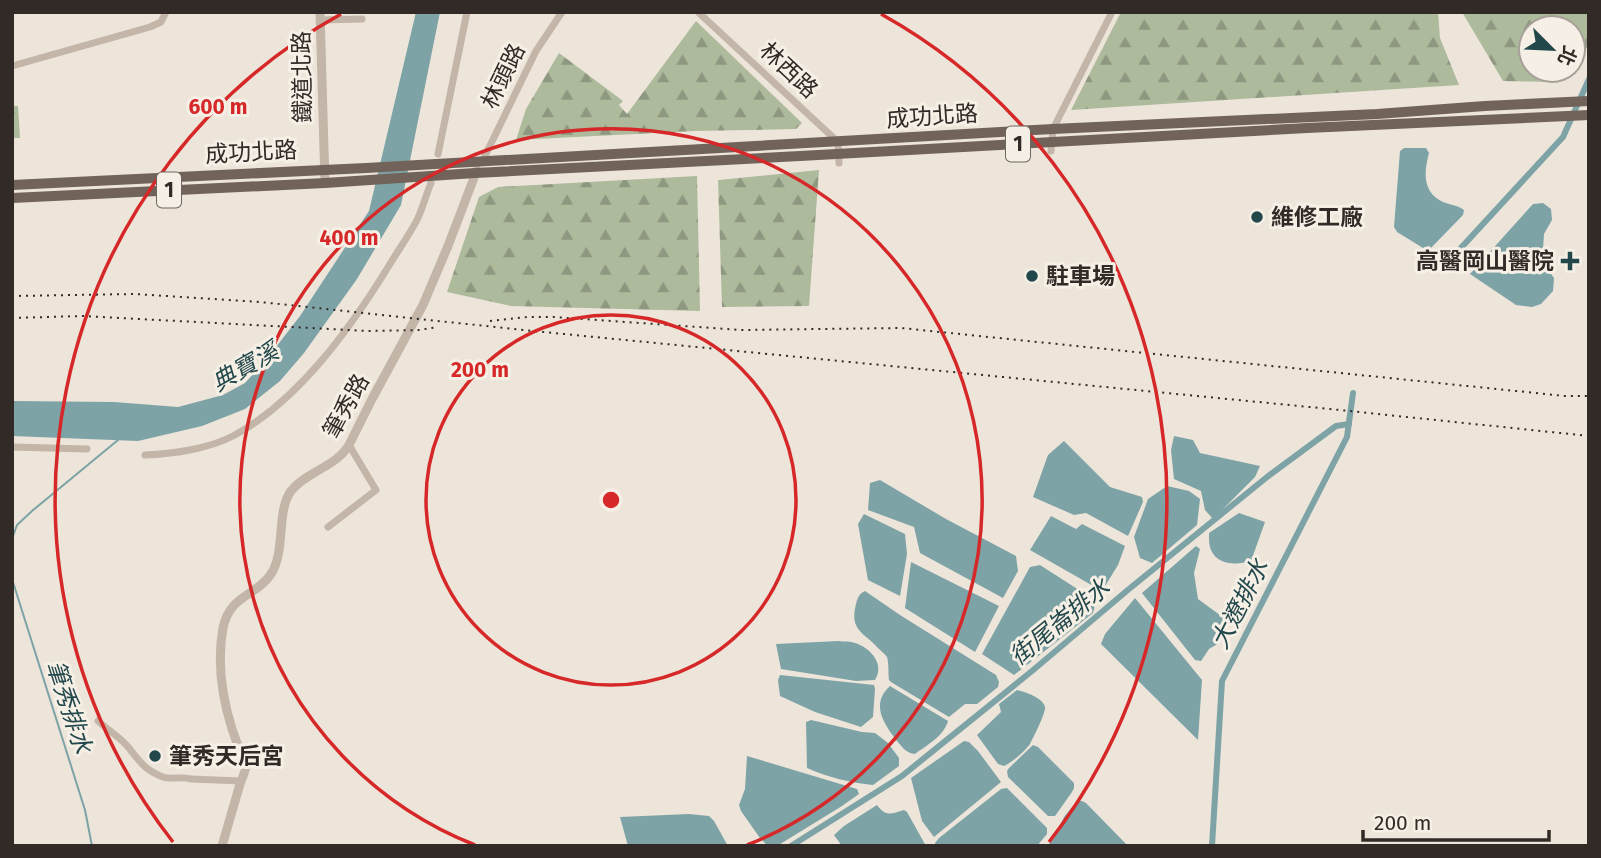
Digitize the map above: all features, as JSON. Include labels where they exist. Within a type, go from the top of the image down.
[{"type":"main road","name":"成功北路","points":[[12,198],[430,179],[475,173],[839,153],[1053,129],[1589,102]]},
{"type":"main road","name":"成功北路","points":[[12,185],[483,160],[1051,146],[1589,115]]},
{"type":"street","points":[[438,154],[467,12]]},
{"type":"street","name":"林頭路","points":[[483,160],[536,51],[562,12]]},
{"type":"street","name":"林西路","points":[[698,12],[839,153]]},
{"type":"street","points":[[1051,146],[1053,129],[1112,12]]},
{"type":"street","points":[[12,66],[150,27],[161,22],[166,13]]},
{"type":"street","points":[[320,16],[362,19]]},
{"type":"street","name":"鐵道北路","points":[[320,16],[325,183]]},
{"type":"street","name":"筆秀路","points":[[222,846],[246,764],[224,700],[221,650],[226,618],[244,595],[271,574],[289,494],[303,479],[332,463],[349,445],[423,305],[475,173],[483,160]]},
{"type":"street","points":[[145,455],[170,454],[231,437],[268,413],[318,365],[351,324],[417,219],[430,179]]},
{"type":"street","points":[[328,527],[376,490],[349,445]]},
{"type":"street","points":[[12,447],[87,449]]},
{"type":"street","points":[[99,721],[129,748],[133,756],[146,768],[166,779],[186,777],[242,780]]},
{"type":"green space","points":[[1121,12],[1438,12],[1440,38],[1459,85],[1071,110]]},
{"type":"green space","points":[[1462,12],[1589,12],[1587,48],[1587,14],[1517,14],[1517,81],[1503,81]]},
{"type":"green space","points":[[696,21],[802,123],[796,129],[516,140],[526,109],[559,53],[623,101],[619,105],[627,114]]},
{"type":"green space","points":[[12,106],[18,106],[20,138],[12,138]]},
{"type":"green space","points":[[819,170],[809,306],[722,307],[718,180]]},
{"type":"green space","points":[[697,176],[700,311],[511,306],[447,292],[479,197],[498,187]]},
{"type":"water","points":[[416,12],[440,12],[401,205],[357,279],[304,353],[280,381],[245,409],[202,426],[138,441],[12,436],[12,401],[114,402],[178,407],[223,395],[245,383],[300,316],[369,211]]},
{"type":"water","points":[[1404,148],[1426,148],[1429,153],[1426,181],[1431,193],[1443,202],[1464,210],[1463,215],[1428,251],[1397,232],[1394,227],[1400,151]]},
{"type":"water","points":[[1543,203],[1551,209],[1552,220],[1544,234],[1543,249],[1544,264],[1554,278],[1553,291],[1541,304],[1532,307],[1516,305],[1470,274],[1533,204]]},
{"type":"water","points":[[1174,436],[1193,440],[1200,453],[1260,466],[1255,477],[1213,519],[1205,510],[1201,491],[1174,479],[1171,450]]},
{"type":"water","points":[[1064,441],[1110,487],[1142,497],[1143,502],[1128,536],[1086,513],[1074,515],[1033,497],[1048,455]]},
{"type":"water","points":[[880,480],[1016,556],[1018,571],[1003,598],[920,553],[914,527],[868,510],[870,483]]},
{"type":"water","points":[[1167,486],[1189,491],[1200,499],[1197,525],[1152,563],[1140,558],[1134,537],[1148,499]]},
{"type":"water","points":[[1239,513],[1265,522],[1251,561],[1223,562],[1211,550],[1209,533]]},
{"type":"water","points":[[864,514],[905,534],[907,554],[900,596],[868,580],[858,524]]},
{"type":"water","points":[[1051,516],[1076,529],[1082,524],[1125,546],[1118,565],[1102,591],[1030,550]]},
{"type":"water","points":[[1196,546],[1200,549],[1194,573],[1198,599],[1228,621],[1219,643],[1209,649],[1201,661],[1195,660],[1142,593]]},
{"type":"water","points":[[911,562],[999,606],[975,652],[905,608]]},
{"type":"water","points":[[1040,565],[1096,601],[1093,613],[1014,675],[982,654],[1030,567]]},
{"type":"water","points":[[865,591],[996,675],[998,687],[977,704],[965,704],[949,717],[891,682],[887,657],[856,626],[854,613],[857,599]]},
{"type":"water","points":[[1135,598],[1202,680],[1198,740],[1101,644],[1105,634]]},
{"type":"water","points":[[839,641],[857,644],[874,656],[878,667],[875,680],[856,681],[781,669],[776,644]]},
{"type":"water","points":[[780,675],[874,685],[873,717],[861,727],[815,712],[780,696]]},
{"type":"water","points":[[890,686],[948,721],[939,736],[915,754],[901,746],[881,714],[881,700]]},
{"type":"water","points":[[1017,690],[1038,698],[1044,704],[1045,710],[1030,744],[1004,766],[998,764],[977,735],[1001,712],[999,704]]},
{"type":"water","points":[[811,720],[875,733],[888,743],[899,758],[899,766],[873,785],[839,779],[807,768],[806,722]]},
{"type":"water","points":[[964,741],[978,751],[1001,782],[934,837],[922,821],[911,778]]},
{"type":"water","points":[[1033,745],[1074,783],[1072,792],[1055,816],[1048,816],[1008,777],[1009,768]]},
{"type":"water","points":[[747,756],[857,789],[859,794],[777,846],[768,846],[739,805],[745,789]]},
{"type":"water","points":[[1007,788],[1047,828],[1047,834],[1037,846],[936,846],[939,838],[1001,789]]},
{"type":"water","points":[[1077,801],[1086,803],[1128,846],[1047,846]]},
{"type":"water","points":[[877,805],[886,813],[904,810],[907,812],[926,846],[842,846],[834,835]]},
{"type":"water","points":[[689,814],[709,816],[728,846],[628,846],[620,817]]},
{"type":"waterway","name":"大遼排水","points":[[1448,262],[1563,137],[1589,79]]},
{"type":"waterway","name":"大遼排水","points":[[1212,846],[1222,681],[1347,437],[1353,393]]},
{"type":"waterway","name":"街尾崙排水","points":[[791,846],[902,776],[1267,477],[1336,426],[1349,424]]},
{"type":"waterway","name":"筆秀排水","points":[[12,539],[17,525],[118,440]]},
{"type":"waterway","name":"筆秀排水","points":[[12,579],[85,810],[92,846]]},
{"type":"railway","points":[[12,296],[135,294],[260,302],[1589,436]]},
{"type":"railway","points":[[12,318],[82,316],[368,331],[438,327]]},
{"type":"railway","points":[[490,321],[554,317],[741,330],[901,328],[1565,396],[1589,396]]},
{"type":"place","name":"維修工廠","points":[[1257,217]]},
{"type":"place","name":"高醫岡山醫院","points":[[1570,261]]},
{"type":"place","name":"駐車場","points":[[1032,276]]},
{"type":"place","name":"筆秀天后宮","points":[[155,756]]},
{"type":"water label","name":"典寶溪","points":[[245,367]]}]
